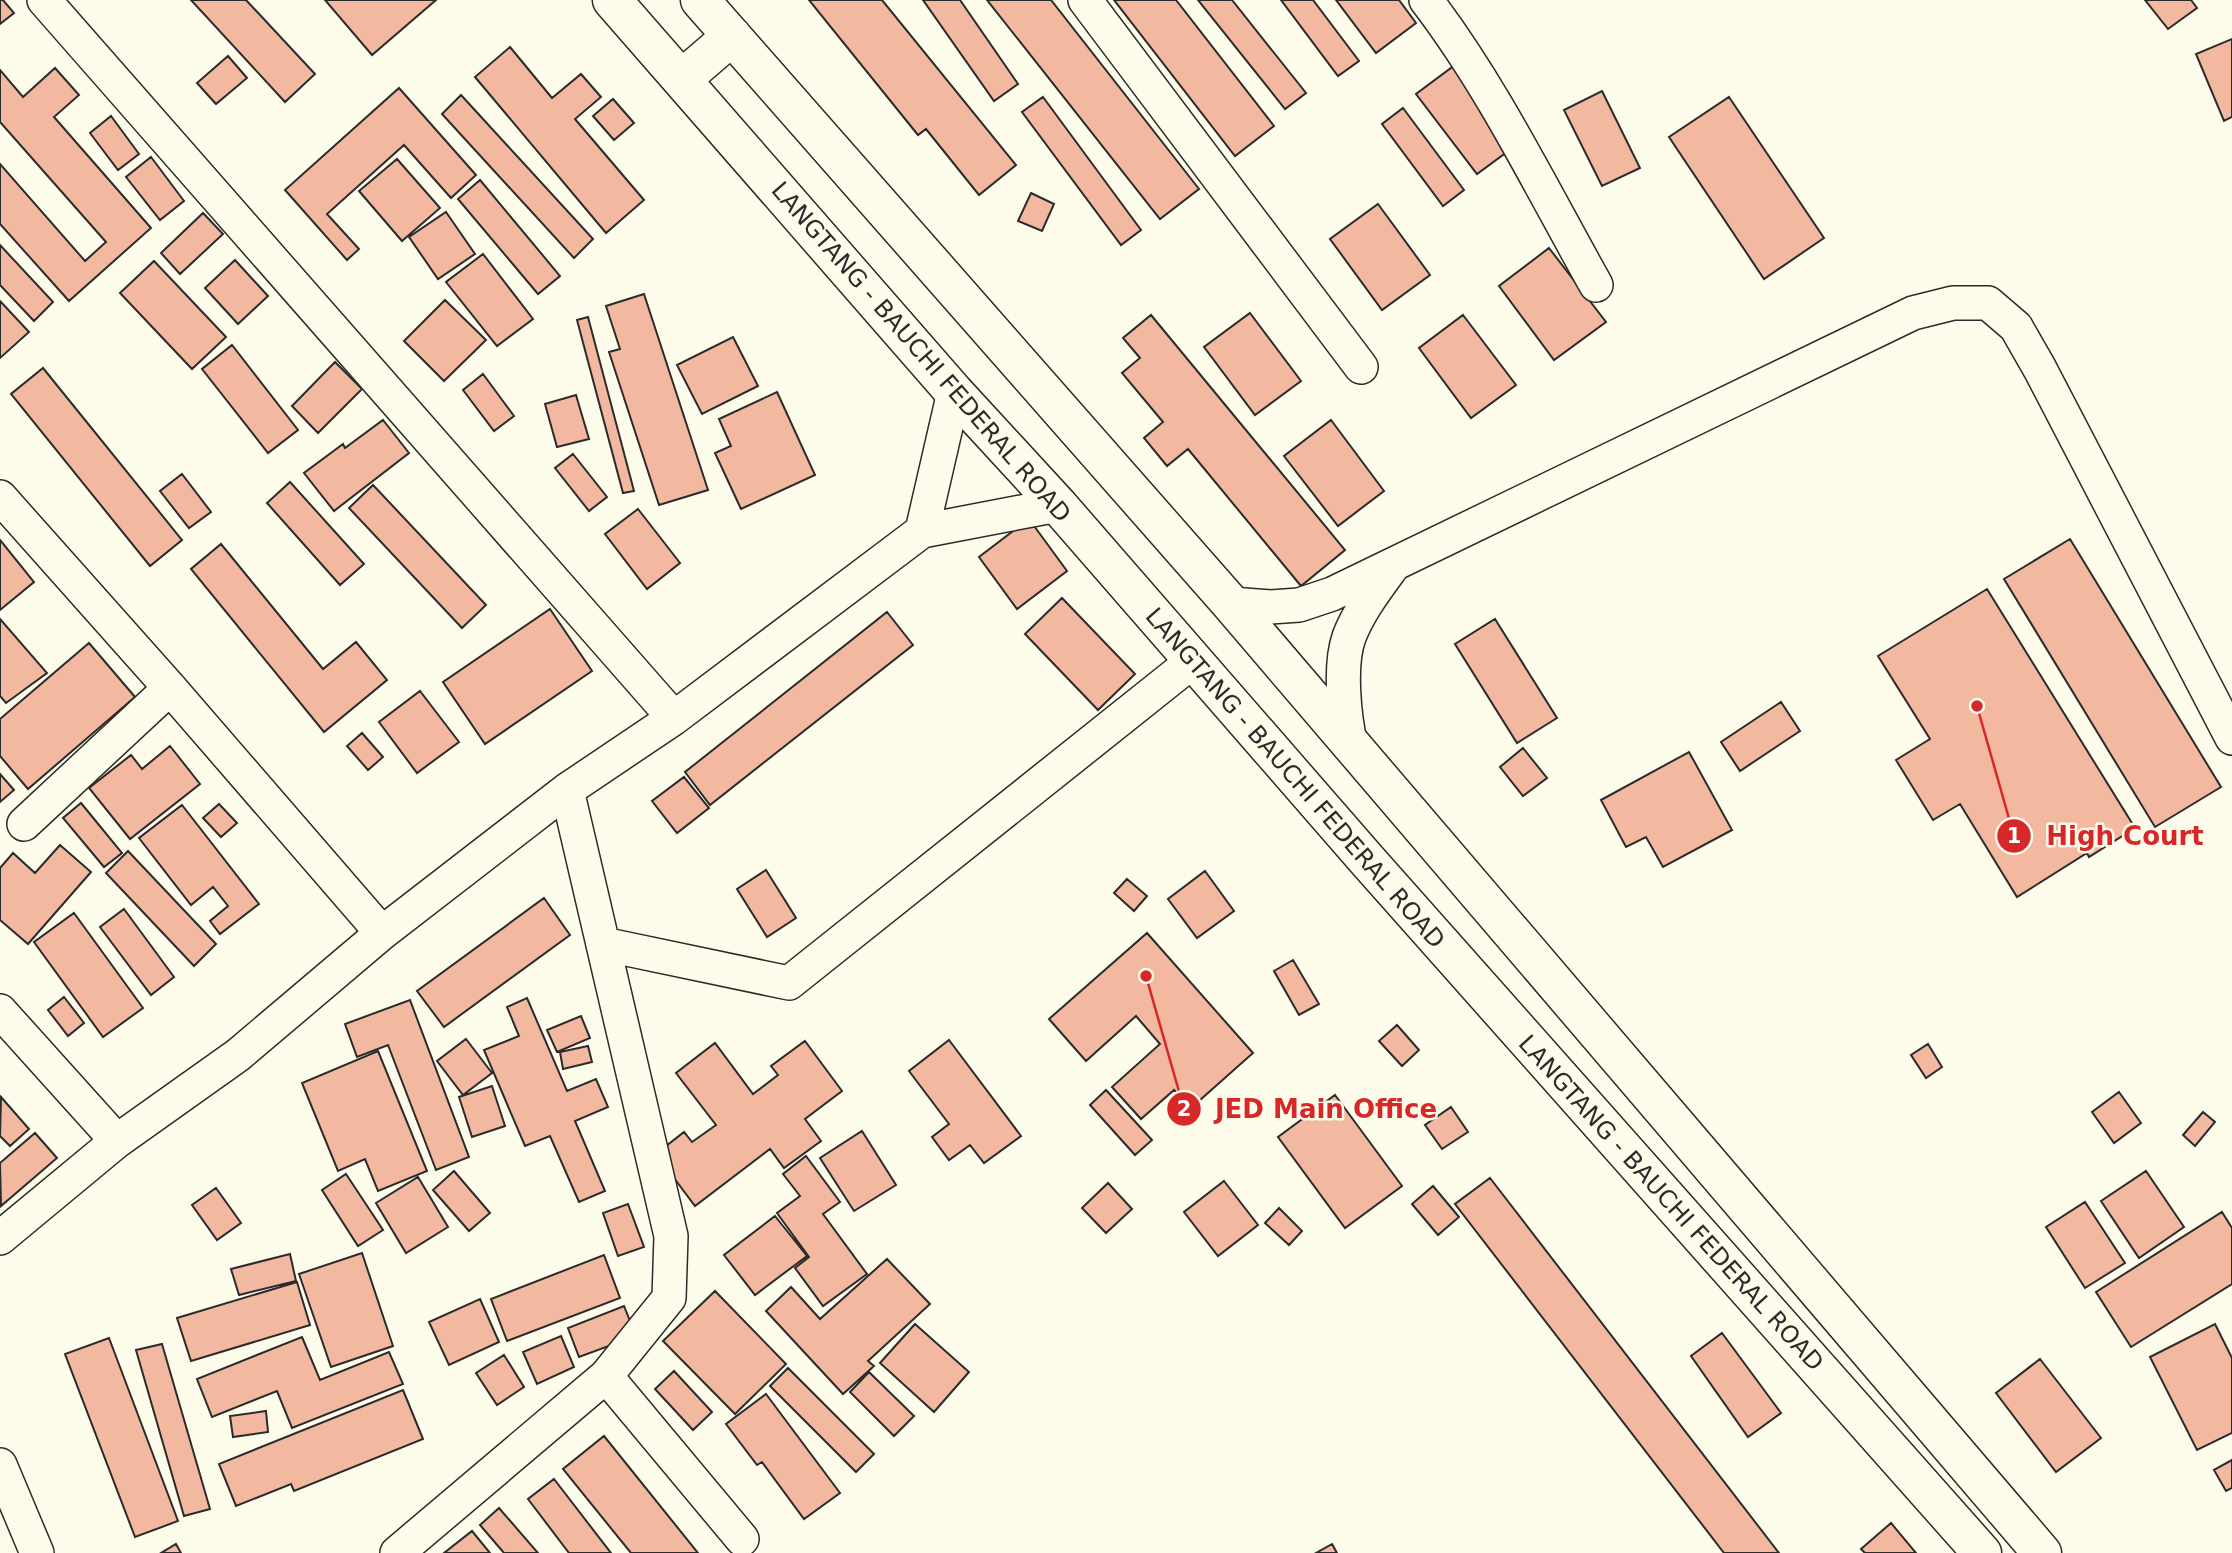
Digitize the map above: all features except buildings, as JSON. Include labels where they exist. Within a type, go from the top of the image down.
[{"type":"main road","name":"LANGTANG - BAUCHI FEDERAL ROAD","points":[[612,0],[954,392],[1058,505],[1367,860],[1982,1553]]},
{"type":"main road","name":"LANGTANG - BAUCHI FEDERAL ROAD","points":[[699,0],[1231,604],[2042,1553]]},
{"type":"main road","points":[[682,79],[732,36]]},
{"type":"main road","points":[[1367,860],[1414,820]]},
{"type":"street","points":[[44,0],[674,718]]},
{"type":"street","points":[[1085,0],[1361,367]]},
{"type":"street","points":[[1426,0],[1481,81],[1596,285]]},
{"type":"street","points":[[1231,604],[1270,607],[1299,605],[1332,594],[1913,313],[1953,303],[1988,303],[2016,327],[2040,369],[2232,738]]},
{"type":"street","points":[[922,531],[954,392]]},
{"type":"street","points":[[0,498],[170,688],[382,933]]},
{"type":"street","points":[[0,1238],[117,1141],[237,1055],[382,933],[567,790],[674,718],[922,531],[1058,505]]},
{"type":"street","points":[[1351,746],[1346,723],[1343,681],[1348,639],[1363,608],[1394,565]]},
{"type":"street","points":[[603,944],[789,983],[1193,661]]},
{"type":"street","points":[[24,824],[170,688]]},
{"type":"street","points":[[397,1553],[606,1376],[669,1298],[671,1236],[567,790]]},
{"type":"street","points":[[0,1011],[117,1141]]},
{"type":"street","points":[[606,1376],[742,1539]]},
{"type":"street","points":[[0,1465],[37,1553]]},
{"type":"place","name":"High Court","points":[[1977,706]]},
{"type":"place","name":"JED Main Office","points":[[1146,976]]}]
